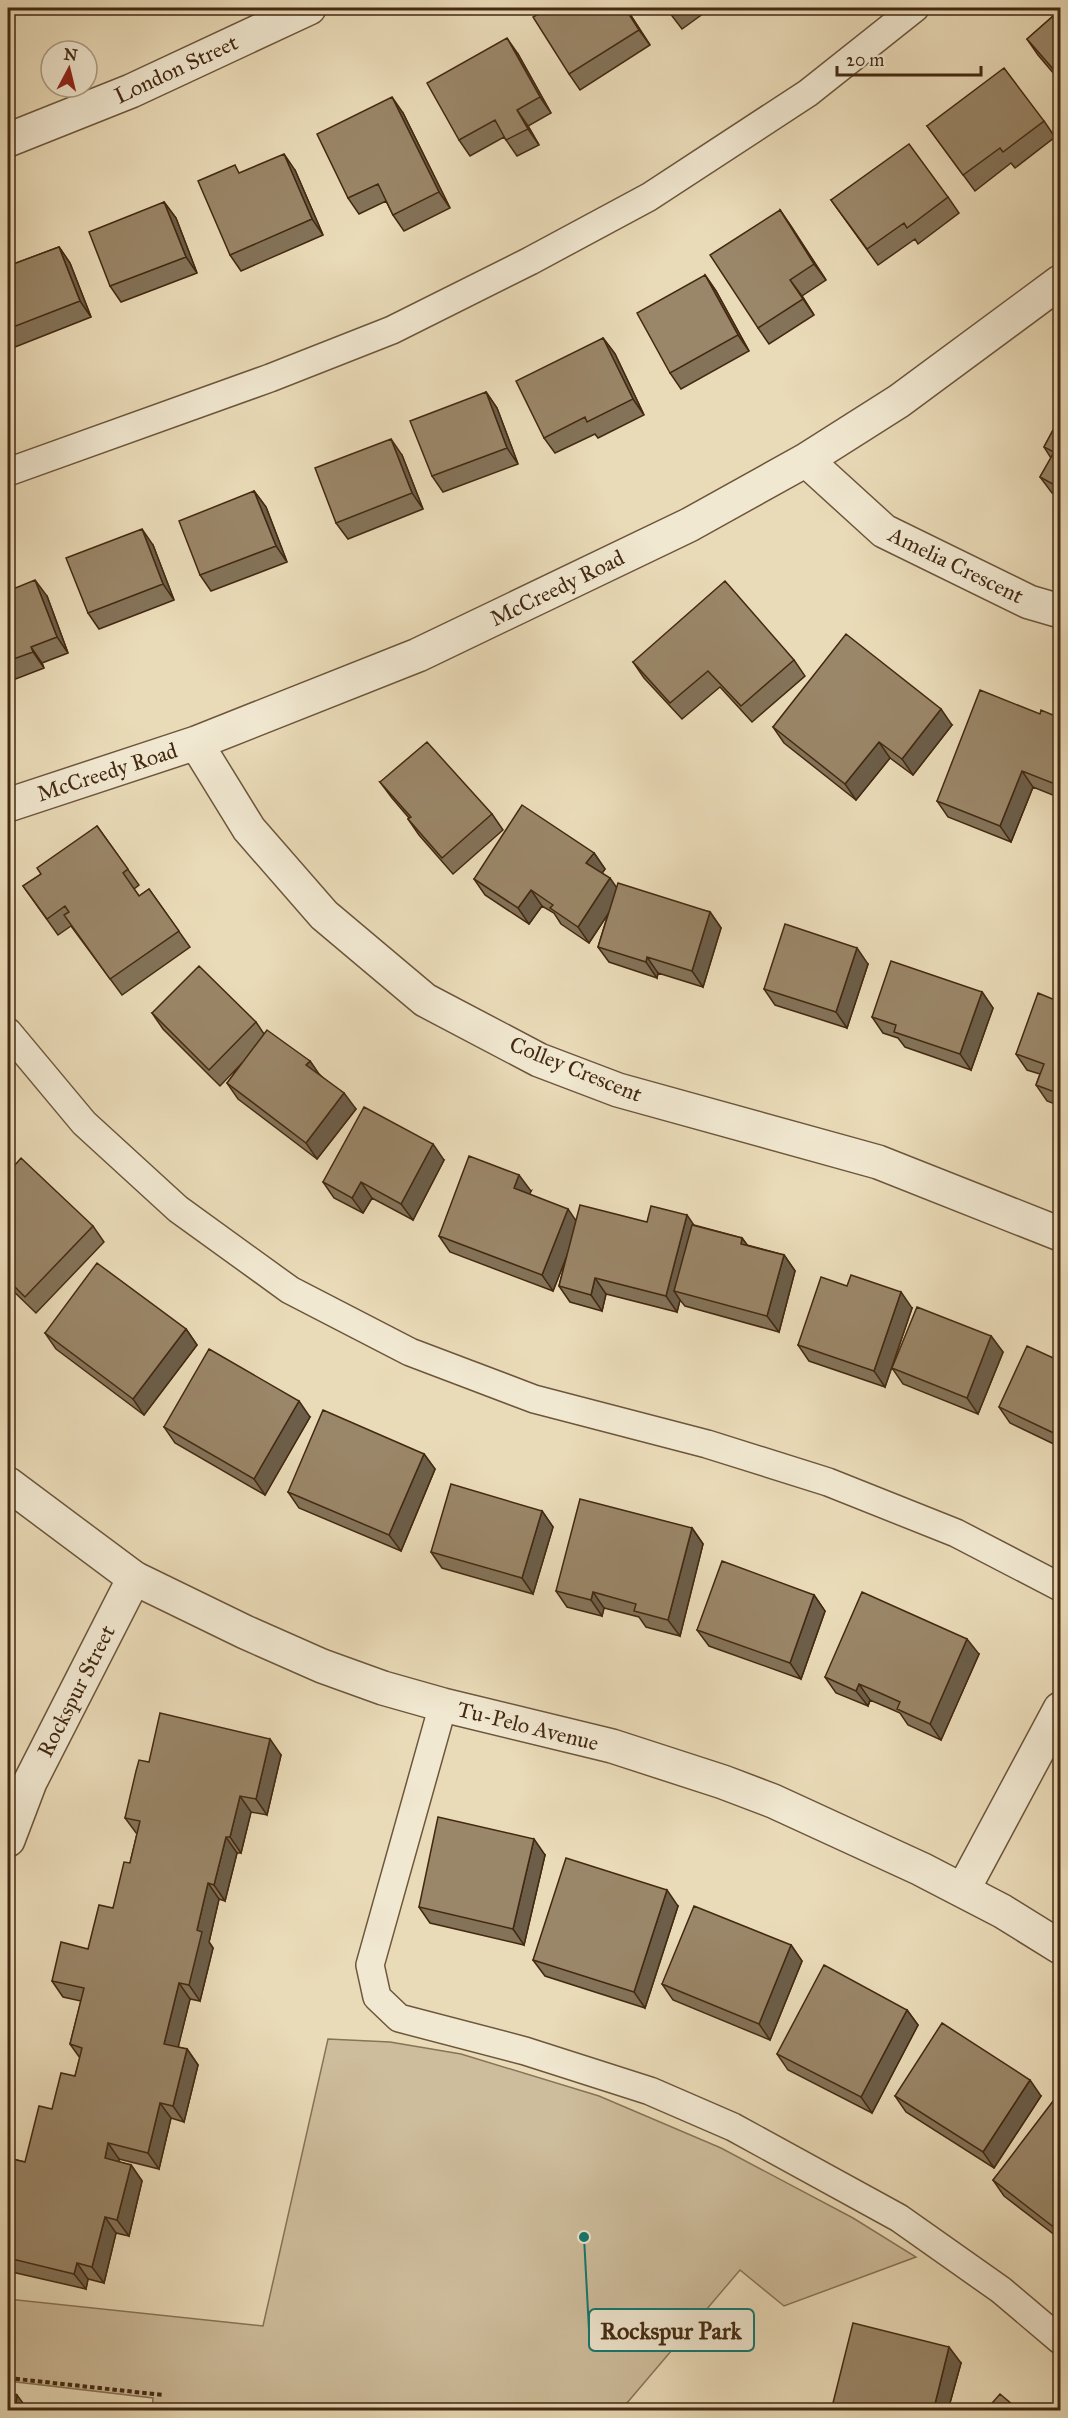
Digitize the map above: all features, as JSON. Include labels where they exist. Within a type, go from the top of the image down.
[{"type":"street","name":"London Street","points":[[8,140],[130,91],[309,8]]},
{"type":"street","name":"McCreedy Road","points":[[8,805],[196,743],[418,655],[689,525],[806,460],[899,401],[1060,282]]},
{"type":"street","name":"Amelia Crescent","points":[[806,460],[884,531],[1029,602],[1060,611]]},
{"type":"street","name":"Colley Crescent","points":[[196,743],[249,829],[324,915],[425,1000],[539,1060],[618,1090],[878,1162],[1060,1234]]},
{"type":"street","name":"Tu-Pelo Avenue","points":[[8,1484],[134,1578],[245,1632],[322,1666],[443,1705],[612,1746],[723,1782],[823,1822],[963,1890],[1060,1947]]},
{"type":"street","name":"Rockspur Street","points":[[8,1840],[30,1782],[134,1578]]},
{"type":"street","points":[[963,1890],[1060,1709]]},
{"type":"lane","points":[[8,472],[270,378],[392,330],[530,261],[649,197],[798,100],[915,8]]},
{"type":"lane","points":[[8,1032],[84,1123],[178,1209],[290,1290],[410,1352],[534,1399],[707,1444],[828,1482],[956,1533],[1060,1587]]},
{"type":"lane","points":[[443,1705],[370,1965],[377,1997],[399,2019],[525,2051],[650,2091],[733,2127],[899,2218],[1001,2290],[1060,2340]]},
{"type":"path","points":[[8,2378],[163,2395]]},
{"type":"shaded area","points":[[328,2039],[390,2042],[461,2054],[599,2096],[721,2148],[853,2218],[916,2257],[784,2306],[740,2270],[621,2410],[152,2410],[153,2398],[8,2381],[8,2299],[263,2326]]},
{"type":"building","points":[[549,8],[625,8],[639,30],[569,74],[533,17]]},
{"type":"building","points":[[667,8],[679,8],[671,13]]},
{"type":"building","points":[[1060,10],[1060,77],[1027,39]]},
{"type":"building","points":[[507,38],[540,97],[517,110],[528,129],[506,140],[495,120],[459,140],[427,83]]},
{"type":"building","points":[[1004,68],[1044,121],[1003,152],[1000,148],[963,175],[927,126]]},
{"type":"building","points":[[392,97],[439,192],[393,215],[378,184],[348,198],[317,134]]},
{"type":"building","points":[[909,144],[948,197],[907,228],[904,223],[867,249],[831,200]]},
{"type":"building","points":[[284,154],[312,219],[230,255],[198,181],[235,165],[239,173]]},
{"type":"building","points":[[164,202],[186,257],[110,286],[89,232]]},
{"type":"building","points":[[780,210],[814,264],[790,280],[803,299],[758,328],[710,255]]},
{"type":"building","points":[[59,247],[80,301],[8,329],[8,266]]},
{"type":"building","points":[[705,275],[738,335],[670,373],[637,313]]},
{"type":"building","points":[[603,338],[633,399],[587,422],[585,417],[544,438],[516,381]]},
{"type":"building","points":[[486,392],[507,448],[432,476],[410,421]]},
{"type":"building","points":[[1060,417],[1060,488],[1040,477],[1054,452],[1044,447]]},
{"type":"building","points":[[391,439],[412,493],[336,523],[315,468]]},
{"type":"building","points":[[254,491],[276,546],[200,575],[179,521]]},
{"type":"building","points":[[142,529],[163,584],[88,613],[66,558]]},
{"type":"building","points":[[35,580],[57,637],[31,647],[33,652],[8,661],[8,591]]},
{"type":"building","points":[[725,581],[794,660],[741,706],[708,671],[670,703],[633,662]]},
{"type":"building","points":[[846,634],[941,709],[902,759],[879,742],[845,784],[773,727]]},
{"type":"building","points":[[980,690],[1040,714],[1041,710],[1060,718],[1060,786],[1022,771],[1000,826],[937,801]]},
{"type":"building","points":[[427,742],[492,814],[442,858],[408,819],[411,817],[380,782]]},
{"type":"building","points":[[522,805],[594,853],[586,863],[610,878],[578,927],[550,908],[553,905],[531,890],[518,908],[474,879]]},
{"type":"building","points":[[97,826],[128,869],[123,873],[139,896],[149,889],[179,931],[110,979],[64,915],[69,912],[65,906],[47,919],[23,886],[41,874],[37,868]]},
{"type":"building","points":[[618,883],[710,912],[692,971],[647,957],[646,962],[598,947]]},
{"type":"building","points":[[785,924],[857,948],[836,1012],[764,989]]},
{"type":"building","points":[[891,961],[982,992],[960,1054],[894,1032],[896,1025],[872,1017]]},
{"type":"building","points":[[199,966],[256,1022],[209,1070],[152,1013]]},
{"type":"building","points":[[1038,993],[1060,1002],[1060,1094],[1036,1085],[1044,1064],[1016,1054]]},
{"type":"building","points":[[267,1030],[310,1061],[306,1065],[344,1093],[306,1143],[227,1083]]},
{"type":"building","points":[[364,1107],[433,1144],[401,1204],[361,1182],[352,1198],[323,1182]]},
{"type":"building","points":[[469,1156],[519,1175],[514,1188],[568,1209],[542,1275],[439,1236]]},
{"type":"building","points":[[21,1158],[93,1226],[25,1297],[8,1280],[8,1173]]},
{"type":"building","points":[[580,1205],[647,1222],[651,1206],[687,1215],[666,1296],[595,1278],[591,1295],[559,1286]]},
{"type":"building","points":[[692,1225],[742,1238],[741,1244],[784,1255],[767,1316],[674,1291]]},
{"type":"building","points":[[97,1263],[186,1329],[133,1399],[45,1333]]},
{"type":"building","points":[[851,1275],[901,1292],[874,1371],[798,1345],[821,1277],[847,1286]]},
{"type":"building","points":[[917,1307],[991,1336],[967,1398],[892,1368]]},
{"type":"building","points":[[1027,1346],[1060,1361],[1060,1436],[999,1407]]},
{"type":"building","points":[[209,1349],[299,1401],[254,1479],[164,1427]]},
{"type":"building","points":[[323,1410],[424,1454],[389,1535],[288,1492]]},
{"type":"building","points":[[451,1484],[542,1511],[522,1578],[431,1552]]},
{"type":"building","points":[[580,1499],[692,1528],[668,1620],[634,1611],[636,1604],[593,1592],[591,1600],[556,1591]]},
{"type":"building","points":[[722,1561],[814,1595],[790,1663],[697,1630]]},
{"type":"building","points":[[862,1592],[967,1639],[930,1724],[897,1709],[900,1702],[880,1693],[859,1684],[856,1691],[825,1677]]},
{"type":"building","points":[[160,1713],[270,1739],[256,1799],[240,1796],[230,1837],[226,1837],[214,1885],[208,1883],[197,1930],[202,1932],[189,1985],[179,1983],[164,2044],[187,2049],[173,2106],[160,2103],[148,2153],[108,2143],[105,2158],[131,2165],[117,2220],[105,2217],[92,2267],[77,2263],[74,2274],[8,2258],[8,2158],[25,2162],[39,2106],[52,2109],[61,2073],[75,2076],[82,2048],[70,2044],[84,1988],[52,1981],[61,1942],[88,1949],[99,1905],[113,1908],[124,1862],[130,1863],[140,1821],[125,1818],[136,1771],[139,1760],[149,1762]]},
{"type":"building","points":[[438,1817],[534,1839],[513,1929],[419,1907]]},
{"type":"building","points":[[566,1858],[667,1890],[634,1992],[533,1960]]},
{"type":"building","points":[[694,1906],[791,1945],[759,2024],[662,1984]]},
{"type":"building","points":[[824,1965],[907,2010],[861,2097],[777,2054]]},
{"type":"building","points":[[942,2023],[1030,2080],[983,2152],[895,2096]]},
{"type":"building","points":[[1057,2096],[1060,2099],[1060,2232],[993,2180]]},
{"type":"building","points":[[853,2323],[949,2347],[934,2408],[942,2410],[846,2410],[832,2407]]},
{"type":"building","points":[[8,2394],[17,2395],[15,2410],[8,2410]]},
{"type":"building","points":[[1000,2394],[1019,2410],[986,2410]]},
{"type":"place","name":"Rockspur Park","points":[[584,2237]]}]
